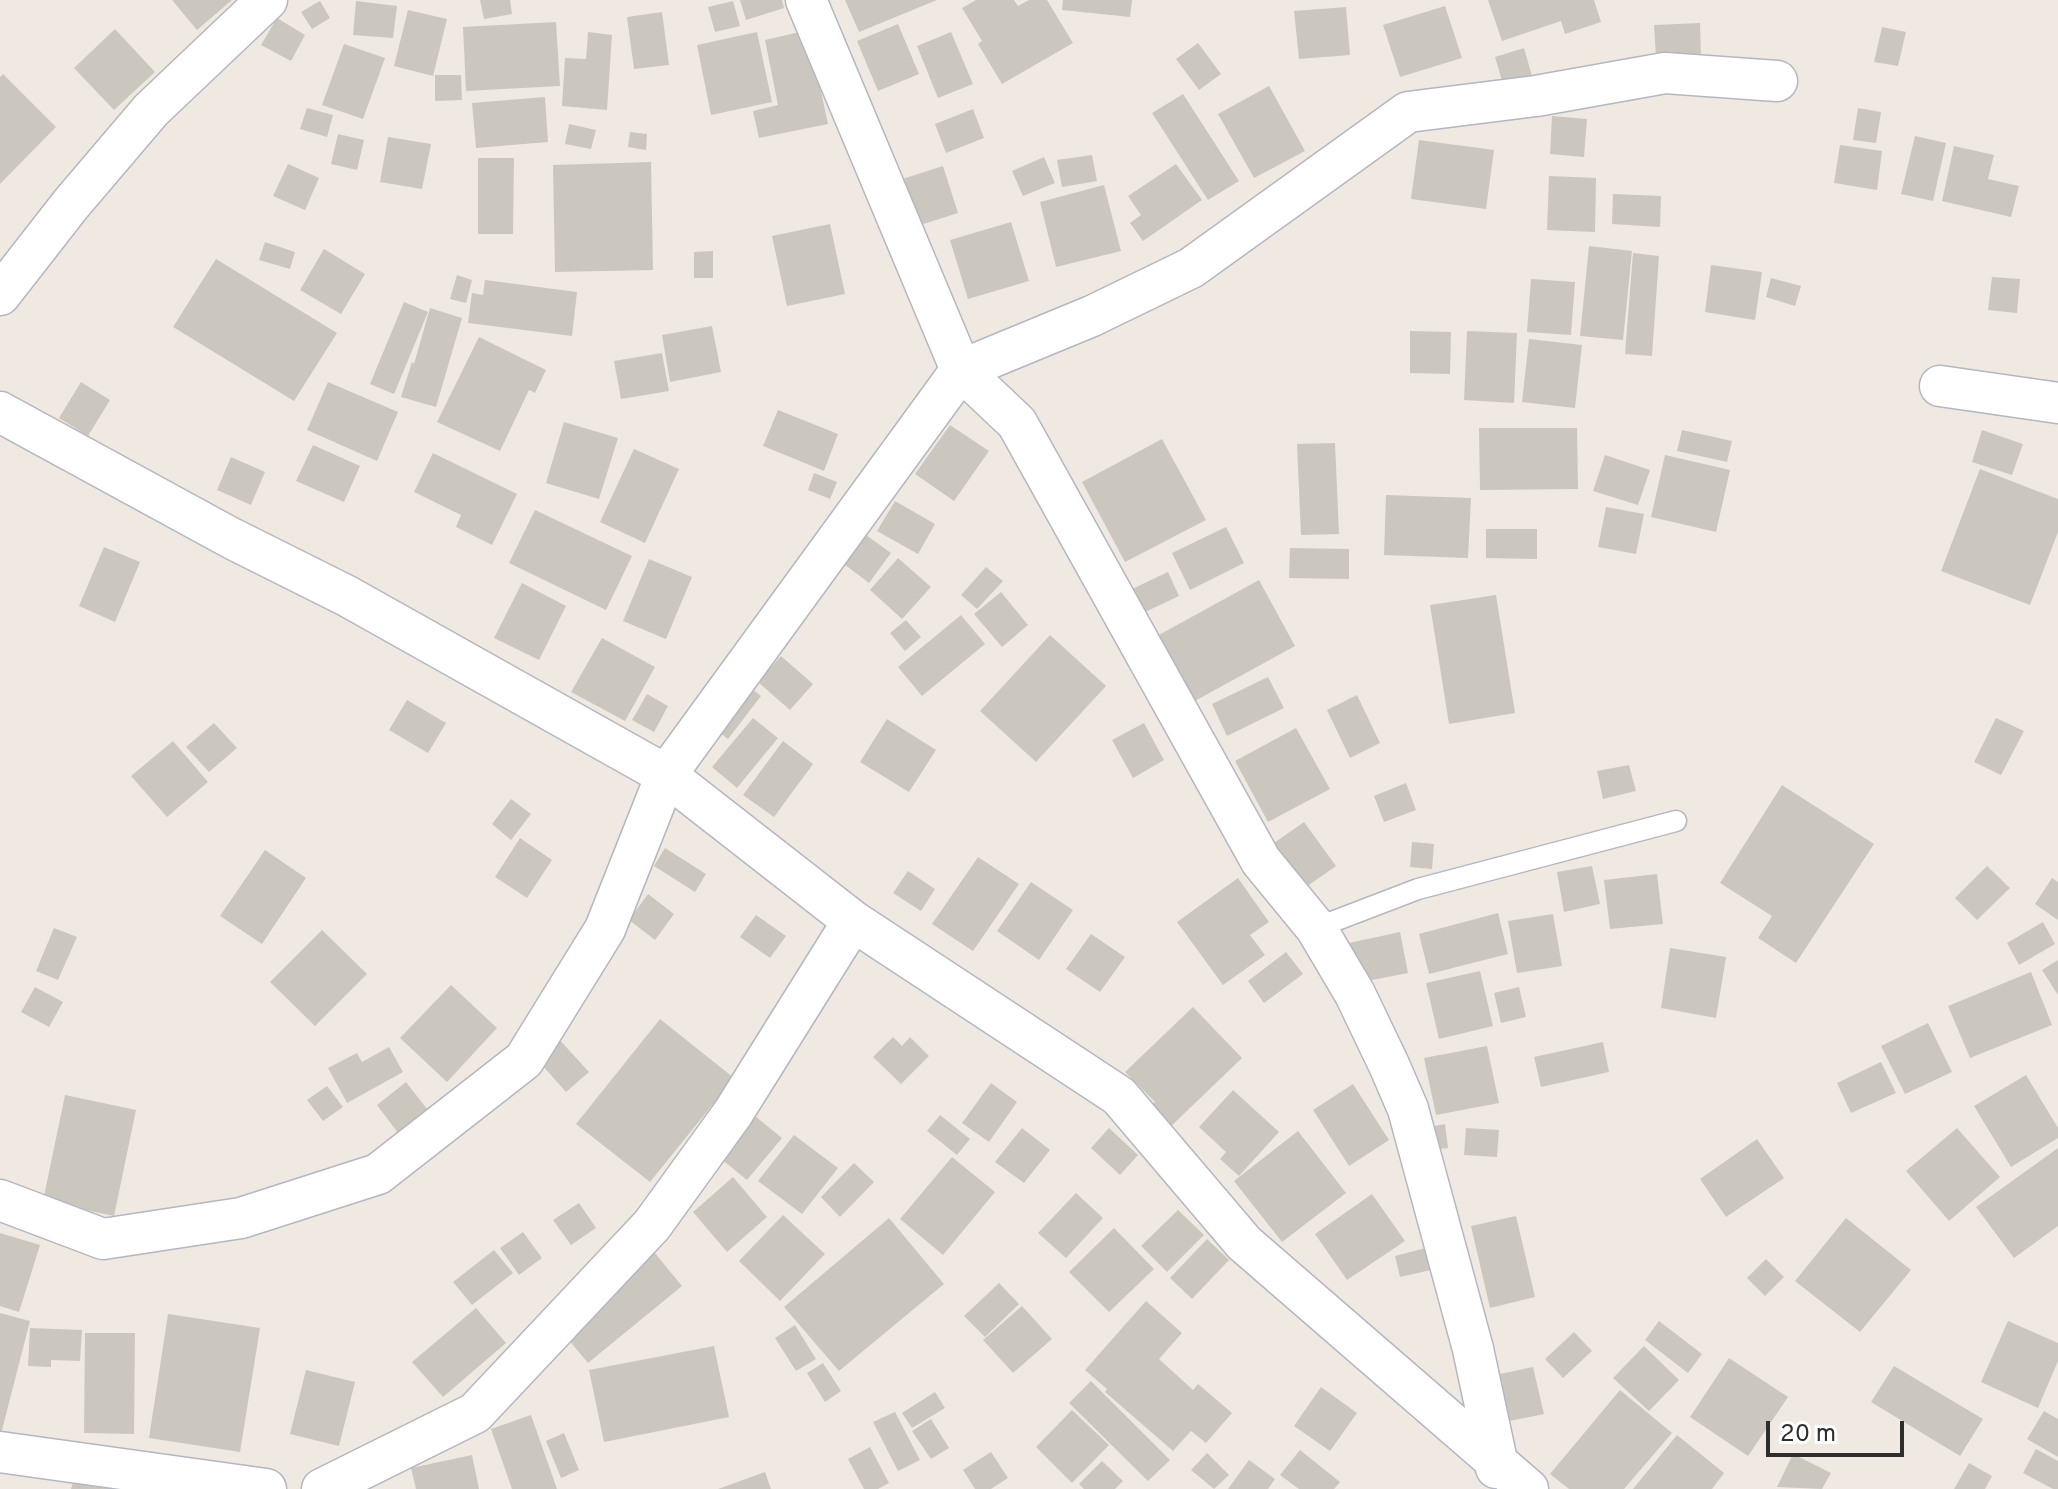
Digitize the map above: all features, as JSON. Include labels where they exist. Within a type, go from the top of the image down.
[{"type":"street","points":[[0,295],[71,204],[151,110],[267,0]]},
{"type":"street","points":[[806,0],[961,370],[1017,423],[1261,861],[1316,928],[1355,994],[1408,1109],[1473,1349],[1494,1475]]},
{"type":"street","points":[[0,1200],[103,1239],[241,1218],[378,1174],[524,1060],[605,929],[666,775],[961,370],[1092,316],[1191,268],[1408,112],[1536,96],[1665,73],[1777,81]]},
{"type":"street","points":[[1940,386],[2058,403]]},
{"type":"street","points":[[0,412],[231,538],[347,596],[666,775],[853,921],[1119,1096],[1244,1243],[1494,1475],[1528,1489]]},
{"type":"street","points":[[322,1489],[475,1413],[641,1237],[733,1113],[853,921]]},
{"type":"street","points":[[0,1452],[266,1489]]},
{"type":"lane","points":[[1316,928],[1418,889],[1676,821]]},
{"type":"building","points":[[172,0],[232,0],[197,30]]},
{"type":"building","points":[[480,0],[510,0],[512,14],[484,19]]},
{"type":"building","points":[[740,0],[782,0],[784,8],[746,20]]},
{"type":"building","points":[[845,0],[937,0],[859,32]]},
{"type":"building","points":[[976,0],[1014,0],[1018,6],[1029,0],[1047,0],[1073,43],[1002,84],[978,44],[982,41],[962,8]]},
{"type":"building","points":[[1063,0],[1132,0],[1130,17],[1062,10]]},
{"type":"building","points":[[1488,0],[1594,0],[1601,22],[1565,34],[1561,21],[1502,41]]},
{"type":"building","points":[[320,1],[330,18],[312,29],[301,12]]},
{"type":"building","points":[[356,1],[397,6],[393,38],[353,35]]},
{"type":"building","points":[[733,1],[740,26],[715,32],[708,7]]},
{"type":"building","points":[[1445,6],[1462,58],[1400,77],[1383,25]]},
{"type":"building","points":[[1346,7],[1350,55],[1299,59],[1294,11]]},
{"type":"building","points":[[408,10],[447,19],[433,76],[394,66]]},
{"type":"building","points":[[662,12],[669,65],[634,69],[627,17]]},
{"type":"building","points":[[277,18],[305,35],[291,61],[261,45]]},
{"type":"building","points":[[556,22],[560,86],[466,91],[463,27]]},
{"type":"building","points":[[1700,23],[1701,55],[1656,57],[1654,25]]},
{"type":"building","points":[[898,24],[919,74],[878,91],[857,41]]},
{"type":"building","points":[[1882,27],[1906,32],[1898,66],[1874,62]]},
{"type":"building","points":[[115,29],[155,72],[114,110],[74,68]]},
{"type":"building","points":[[808,30],[828,124],[759,138],[753,111],[778,105],[765,40]]},
{"type":"building","points":[[588,32],[612,35],[607,110],[562,106],[565,58],[586,59]]},
{"type":"building","points":[[757,32],[772,102],[711,115],[697,45]]},
{"type":"building","points":[[951,32],[973,84],[938,98],[917,46]]},
{"type":"building","points":[[1198,43],[1221,74],[1199,90],[1176,59]]},
{"type":"building","points":[[344,44],[385,58],[363,119],[322,105]]},
{"type":"building","points":[[1524,48],[1532,76],[1503,84],[1495,57]]},
{"type":"building","points":[[3,74],[56,127],[0,184],[0,77]]},
{"type":"building","points":[[435,75],[461,75],[462,100],[435,101]]},
{"type":"building","points":[[1269,86],[1305,151],[1254,178],[1218,114]]},
{"type":"building","points":[[1183,94],[1239,181],[1208,200],[1152,113]]},
{"type":"building","points":[[545,97],[548,142],[476,148],[472,103]]},
{"type":"building","points":[[307,108],[333,115],[327,137],[300,129]]},
{"type":"building","points":[[1858,108],[1881,112],[1876,143],[1853,140]]},
{"type":"building","points":[[973,109],[984,138],[946,153],[935,124]]},
{"type":"building","points":[[1552,116],[1587,119],[1584,157],[1550,154]]},
{"type":"building","points":[[569,124],[596,130],[591,149],[565,144]]},
{"type":"building","points":[[630,132],[647,134],[646,150],[628,147]]},
{"type":"building","points":[[338,134],[364,140],[357,170],[331,164]]},
{"type":"building","points":[[1915,136],[1946,143],[1933,201],[1901,194]]},
{"type":"building","points":[[388,137],[431,144],[422,189],[380,182]]},
{"type":"building","points":[[1419,140],[1494,150],[1486,209],[1411,199]]},
{"type":"building","points":[[1840,145],[1882,151],[1877,190],[1834,183]]},
{"type":"building","points":[[1954,146],[1994,155],[1988,179],[2019,186],[2011,217],[1942,201]]},
{"type":"building","points":[[1092,155],[1097,181],[1062,187],[1057,160]]},
{"type":"building","points":[[1044,157],[1055,183],[1023,196],[1012,171]]},
{"type":"building","points":[[478,158],[514,158],[513,234],[478,234]]},
{"type":"building","points":[[651,162],[653,270],[555,272],[553,165]]},
{"type":"building","points":[[288,164],[319,178],[305,210],[273,196]]},
{"type":"building","points":[[1176,164],[1202,200],[1143,241],[1130,223],[1141,215],[1128,196]]},
{"type":"building","points":[[943,166],[958,213],[911,228],[896,181]]},
{"type":"building","points":[[1549,176],[1596,178],[1595,232],[1547,230]]},
{"type":"building","points":[[1104,185],[1121,251],[1056,267],[1040,202]]},
{"type":"building","points":[[1613,194],[1661,196],[1660,227],[1612,224]]},
{"type":"building","points":[[1011,222],[1029,281],[968,299],[950,240]]},
{"type":"building","points":[[830,224],[845,294],[787,306],[772,236]]},
{"type":"building","points":[[265,242],[295,252],[290,269],[259,260]]},
{"type":"building","points":[[1589,246],[1632,251],[1623,340],[1580,336]]},
{"type":"building","points":[[324,249],[365,274],[341,314],[300,290]]},
{"type":"building","points":[[713,251],[713,278],[694,278],[694,252]]},
{"type":"building","points":[[1633,253],[1659,256],[1652,356],[1625,354]]},
{"type":"building","points":[[216,259],[337,333],[294,401],[173,327]]},
{"type":"building","points":[[1711,265],[1762,272],[1755,320],[1705,312]]},
{"type":"building","points":[[457,275],[472,280],[466,303],[450,299]]},
{"type":"building","points":[[1992,277],[2020,279],[2017,313],[1988,310]]},
{"type":"building","points":[[1771,278],[1801,286],[1795,306],[1766,297]]},
{"type":"building","points":[[1531,279],[1575,282],[1571,335],[1527,332]]},
{"type":"building","points":[[485,280],[577,292],[572,336],[468,323],[472,293],[483,295]]},
{"type":"building","points":[[404,302],[428,312],[394,394],[370,384]]},
{"type":"building","points":[[430,308],[462,318],[436,407],[401,397]]},
{"type":"building","points":[[712,326],[721,372],[670,382],[662,335]]},
{"type":"building","points":[[1410,331],[1451,332],[1450,374],[1410,373]]},
{"type":"building","points":[[1467,331],[1517,333],[1514,403],[1464,400]]},
{"type":"building","points":[[479,337],[546,370],[535,393],[529,390],[500,451],[437,422]]},
{"type":"building","points":[[1529,339],[1582,345],[1575,408],[1522,402]]},
{"type":"building","points":[[662,353],[669,391],[621,399],[614,361]]},
{"type":"building","points":[[81,382],[110,400],[88,436],[59,418]]},
{"type":"building","points":[[328,382],[398,412],[377,461],[307,430]]},
{"type":"building","points":[[778,410],[838,434],[824,471],[763,446]]},
{"type":"building","points":[[564,422],[618,438],[599,499],[546,483]]},
{"type":"building","points":[[950,425],[989,451],[954,501],[915,474]]},
{"type":"building","points":[[1479,428],[1577,428],[1578,489],[1480,490]]},
{"type":"building","points":[[1682,430],[1732,441],[1727,462],[1677,451]]},
{"type":"building","points":[[1982,430],[2023,444],[2012,475],[1972,462]]},
{"type":"building","points":[[1162,439],[1206,520],[1125,562],[1082,482]]},
{"type":"building","points":[[1335,443],[1339,534],[1301,535],[1297,444]]},
{"type":"building","points":[[313,445],[360,466],[344,502],[296,481]]},
{"type":"building","points":[[634,449],[679,469],[645,543],[600,522]]},
{"type":"building","points":[[433,453],[517,494],[492,545],[456,527],[461,515],[414,492]]},
{"type":"building","points":[[1605,455],[1650,470],[1638,505],[1593,491]]},
{"type":"building","points":[[1665,455],[1730,470],[1716,532],[1651,517]]},
{"type":"building","points":[[231,457],[265,472],[251,505],[217,490]]},
{"type":"building","points":[[1980,469],[2058,499],[2058,532],[2030,605],[1941,571]]},
{"type":"building","points":[[814,473],[837,482],[830,499],[808,490]]},
{"type":"building","points":[[1386,495],[1471,498],[1468,558],[1384,555]]},
{"type":"building","points":[[895,501],[935,524],[918,554],[877,531]]},
{"type":"building","points":[[1606,507],[1644,514],[1636,554],[1598,547]]},
{"type":"building","points":[[535,510],[632,556],[606,610],[509,563]]},
{"type":"building","points":[[1226,527],[1244,563],[1190,590],[1172,553]]},
{"type":"building","points":[[1486,529],[1537,529],[1537,559],[1486,558]]},
{"type":"building","points":[[866,535],[891,553],[869,583],[844,564]]},
{"type":"building","points":[[104,547],[140,562],[115,622],[79,606]]},
{"type":"building","points":[[1290,548],[1349,549],[1349,579],[1289,578]]},
{"type":"building","points":[[898,558],[931,587],[902,619],[870,590]]},
{"type":"building","points":[[649,559],[692,577],[666,639],[623,621]]},
{"type":"building","points":[[986,567],[1003,581],[977,609],[961,595]]},
{"type":"building","points":[[1168,572],[1179,596],[1141,614],[1130,590]]},
{"type":"building","points":[[1259,580],[1295,646],[1193,702],[1157,636]]},
{"type":"building","points":[[522,583],[566,606],[539,660],[494,638]]},
{"type":"building","points":[[1001,592],[1028,625],[1002,647],[974,614]]},
{"type":"building","points":[[1496,595],[1515,713],[1449,724],[1430,605]]},
{"type":"building","points":[[961,615],[985,644],[922,696],[898,667]]},
{"type":"building","points":[[906,620],[921,637],[905,651],[890,633]]},
{"type":"building","points":[[1050,635],[1106,686],[1036,762],[980,711]]},
{"type":"building","points":[[602,638],[655,667],[625,721],[571,692]]},
{"type":"building","points":[[781,656],[813,684],[790,710],[758,682]]},
{"type":"building","points":[[1268,677],[1284,708],[1227,736],[1212,704]]},
{"type":"building","points":[[743,682],[761,696],[728,739],[711,726]]},
{"type":"building","points":[[647,694],[668,706],[654,732],[632,720]]},
{"type":"building","points":[[1357,695],[1380,743],[1350,758],[1327,710]]},
{"type":"building","points":[[407,700],[446,723],[428,753],[389,730]]},
{"type":"building","points":[[753,718],[778,738],[737,788],[712,767]]},
{"type":"building","points":[[1996,718],[2024,731],[2001,775],[1974,762]]},
{"type":"building","points":[[887,719],[936,750],[909,792],[860,762]]},
{"type":"building","points":[[214,723],[237,748],[209,772],[186,747]]},
{"type":"building","points":[[1144,723],[1164,760],[1133,778],[1112,740]]},
{"type":"building","points":[[1296,728],[1330,789],[1268,822],[1235,761]]},
{"type":"building","points":[[173,741],[208,782],[167,817],[131,776]]},
{"type":"building","points":[[783,741],[813,764],[774,817],[743,795]]},
{"type":"building","points":[[1629,765],[1636,791],[1603,799],[1597,771]]},
{"type":"building","points":[[1406,783],[1416,810],[1384,822],[1374,796]]},
{"type":"building","points":[[1782,785],[1874,844],[1796,963],[1758,938],[1772,916],[1720,883]]},
{"type":"building","points":[[511,799],[531,814],[511,840],[492,824]]},
{"type":"building","points":[[1304,822],[1336,866],[1306,887],[1274,843]]},
{"type":"building","points":[[520,838],[552,860],[527,898],[495,877]]},
{"type":"building","points":[[1412,842],[1434,844],[1432,869],[1410,867]]},
{"type":"building","points":[[665,848],[706,874],[695,892],[654,866]]},
{"type":"building","points":[[265,850],[306,878],[262,944],[220,916]]},
{"type":"building","points":[[978,857],[1019,884],[973,951],[932,924]]},
{"type":"building","points":[[1592,866],[1600,904],[1564,912],[1557,872]]},
{"type":"building","points":[[1987,866],[2010,888],[1977,920],[1955,898]]},
{"type":"building","points":[[908,871],[935,889],[921,911],[893,893]]},
{"type":"building","points":[[1657,874],[1663,924],[1610,929],[1604,880]]},
{"type":"building","points":[[1238,878],[1269,922],[1250,935],[1265,955],[1223,985],[1177,922]]},
{"type":"building","points":[[2052,878],[2058,882],[2058,920],[2035,904]]},
{"type":"building","points":[[1031,882],[1073,910],[1039,960],[997,931]]},
{"type":"building","points":[[648,894],[674,914],[655,940],[629,920]]},
{"type":"building","points":[[1498,913],[1508,954],[1429,974],[1419,934]]},
{"type":"building","points":[[1553,914],[1562,966],[1517,973],[1508,921]]},
{"type":"building","points":[[756,915],[786,936],[770,958],[740,937]]},
{"type":"building","points":[[2043,922],[2055,944],[2019,965],[2007,943]]},
{"type":"building","points":[[54,928],[77,937],[58,980],[36,971]]},
{"type":"building","points":[[322,930],[367,974],[315,1026],[270,982]]},
{"type":"building","points":[[1400,932],[1408,973],[1357,983],[1349,943]]},
{"type":"building","points":[[1091,934],[1125,957],[1100,992],[1066,969]]},
{"type":"building","points":[[1670,948],[1726,957],[1716,1018],[1661,1008]]},
{"type":"building","points":[[1286,952],[1303,974],[1264,1003],[1248,981]]},
{"type":"building","points":[[2058,960],[2058,995],[2042,970]]},
{"type":"building","points":[[1480,971],[1493,1026],[1439,1039],[1426,983]]},
{"type":"building","points":[[2031,972],[2052,1025],[1970,1058],[1948,1006]]},
{"type":"building","points":[[451,985],[497,1028],[447,1082],[400,1038]]},
{"type":"building","points":[[35,987],[63,1002],[49,1027],[21,1012]]},
{"type":"building","points":[[1519,987],[1526,1017],[1501,1023],[1494,993]]},
{"type":"building","points":[[1193,1007],[1242,1058],[1166,1131],[1145,1110],[1155,1102],[1125,1072]]},
{"type":"building","points":[[660,1019],[734,1078],[650,1182],[576,1124]]},
{"type":"building","points":[[1928,1023],[1952,1072],[1905,1094],[1881,1046]]},
{"type":"building","points":[[557,1037],[589,1072],[566,1092],[534,1056]]},
{"type":"building","points":[[893,1037],[902,1046],[910,1037],[929,1056],[901,1084],[873,1057]]},
{"type":"building","points":[[1603,1042],[1609,1072],[1541,1087],[1534,1057]]},
{"type":"building","points":[[1487,1046],[1499,1103],[1436,1115],[1424,1058]]},
{"type":"building","points":[[389,1047],[403,1072],[347,1103],[328,1068],[357,1053],[362,1062]]},
{"type":"building","points":[[1881,1062],[1896,1093],[1851,1113],[1837,1083]]},
{"type":"building","points":[[2026,1075],[2058,1128],[2058,1138],[2011,1167],[1974,1106]]},
{"type":"building","points":[[406,1082],[431,1114],[401,1137],[377,1105]]},
{"type":"building","points":[[991,1083],[1017,1102],[989,1142],[962,1123]]},
{"type":"building","points":[[1353,1084],[1389,1140],[1349,1166],[1313,1110]]},
{"type":"building","points":[[327,1086],[343,1107],[323,1121],[307,1100]]},
{"type":"building","points":[[1233,1090],[1279,1132],[1239,1176],[1220,1159],[1226,1152],[1199,1127]]},
{"type":"building","points":[[65,1095],[136,1110],[114,1216],[43,1201]]},
{"type":"building","points":[[940,1115],[970,1139],[957,1155],[927,1131]]},
{"type":"building","points":[[755,1116],[782,1138],[747,1180],[720,1158]]},
{"type":"building","points":[[1445,1124],[1448,1148],[1429,1150],[1425,1128]]},
{"type":"building","points":[[1022,1128],[1050,1150],[1024,1183],[995,1162]]},
{"type":"building","points":[[1109,1128],[1138,1155],[1120,1175],[1091,1148]]},
{"type":"building","points":[[1466,1128],[1499,1130],[1497,1157],[1464,1155]]},
{"type":"building","points":[[1957,1128],[2000,1177],[1949,1221],[1906,1171]]},
{"type":"building","points":[[1298,1131],[1346,1193],[1282,1242],[1234,1181]]},
{"type":"building","points":[[794,1135],[838,1168],[802,1214],[758,1181]]},
{"type":"building","points":[[1757,1139],[1784,1178],[1726,1217],[1700,1179]]},
{"type":"building","points":[[2058,1148],[2058,1226],[2014,1258],[1976,1207]]},
{"type":"building","points":[[952,1157],[995,1192],[943,1255],[900,1219]]},
{"type":"building","points":[[854,1163],[874,1182],[840,1217],[821,1197]]},
{"type":"building","points":[[733,1177],[767,1217],[727,1252],[693,1212]]},
{"type":"building","points":[[1076,1193],[1103,1218],[1066,1258],[1038,1233]]},
{"type":"building","points":[[1372,1194],[1405,1241],[1347,1280],[1315,1234]]},
{"type":"building","points":[[579,1203],[596,1228],[571,1245],[553,1220]]},
{"type":"building","points":[[1178,1210],[1204,1235],[1167,1272],[1141,1246]]},
{"type":"building","points":[[783,1215],[825,1254],[780,1301],[739,1261]]},
{"type":"building","points":[[1516,1216],[1535,1297],[1490,1308],[1471,1226]]},
{"type":"building","points":[[889,1218],[944,1284],[839,1371],[784,1307]]},
{"type":"building","points":[[1846,1218],[1911,1270],[1860,1332],[1795,1281]]},
{"type":"building","points":[[1114,1228],[1154,1269],[1109,1312],[1069,1272]]},
{"type":"building","points":[[523,1232],[542,1258],[519,1275],[500,1248]]},
{"type":"building","points":[[0,1233],[40,1245],[19,1312],[0,1306]]},
{"type":"building","points":[[1207,1239],[1229,1260],[1192,1299],[1170,1278]]},
{"type":"building","points":[[650,1247],[682,1286],[588,1363],[563,1333]]},
{"type":"building","points":[[1426,1248],[1431,1270],[1400,1277],[1395,1256]]},
{"type":"building","points":[[494,1250],[513,1273],[472,1305],[453,1282]]},
{"type":"building","points":[[1766,1259],[1784,1277],[1765,1296],[1747,1278]]},
{"type":"building","points":[[999,1283],[1019,1304],[985,1337],[964,1316]]},
{"type":"building","points":[[1146,1301],[1182,1333],[1159,1359],[1193,1390],[1198,1384],[1232,1413],[1206,1443],[1191,1431],[1173,1451],[1105,1392],[1107,1389],[1085,1370]]},
{"type":"building","points":[[1022,1306],[1052,1339],[1013,1373],[983,1340]]},
{"type":"building","points":[[476,1308],[506,1343],[443,1397],[412,1362]]},
{"type":"building","points":[[0,1313],[30,1321],[1,1434],[0,1433]]},
{"type":"building","points":[[168,1314],[260,1328],[240,1452],[149,1438]]},
{"type":"building","points":[[1659,1321],[1702,1354],[1688,1373],[1645,1340]]},
{"type":"building","points":[[2008,1321],[2058,1343],[2058,1361],[2038,1408],[1981,1382]]},
{"type":"building","points":[[795,1325],[816,1359],[796,1371],[775,1338]]},
{"type":"building","points":[[30,1328],[82,1330],[80,1361],[51,1360],[51,1367],[28,1366]]},
{"type":"building","points":[[1574,1332],[1592,1351],[1563,1378],[1545,1359]]},
{"type":"building","points":[[85,1333],[135,1333],[134,1434],[84,1433]]},
{"type":"building","points":[[714,1346],[729,1417],[604,1442],[589,1370]]},
{"type":"building","points":[[1644,1346],[1679,1380],[1649,1411],[1613,1378]]},
{"type":"building","points":[[1729,1358],[1788,1397],[1748,1456],[1690,1417]]},
{"type":"building","points":[[823,1363],[841,1391],[825,1402],[807,1373]]},
{"type":"building","points":[[1894,1366],[1983,1419],[1960,1456],[1871,1402]]},
{"type":"building","points":[[1533,1367],[1544,1414],[1505,1422],[1495,1375]]},
{"type":"building","points":[[306,1370],[355,1382],[339,1446],[290,1434]]},
{"type":"building","points":[[1091,1381],[1170,1460],[1148,1481],[1069,1403]]},
{"type":"building","points":[[1321,1387],[1357,1413],[1330,1451],[1294,1426]]},
{"type":"building","points":[[1620,1390],[1672,1433],[1624,1489],[1569,1489],[1550,1474]]},
{"type":"building","points":[[935,1392],[945,1408],[912,1428],[902,1413]]},
{"type":"building","points":[[1072,1410],[1109,1445],[1072,1483],[1036,1447]]},
{"type":"building","points":[[2044,1411],[2058,1419],[2058,1457],[2027,1439]]},
{"type":"building","points":[[895,1412],[920,1460],[898,1471],[873,1422]]},
{"type":"building","points":[[531,1415],[557,1489],[512,1489],[491,1429]]},
{"type":"building","points":[[931,1419],[949,1448],[931,1459],[912,1431]]},
{"type":"building","points":[[564,1433],[579,1470],[561,1478],[546,1441]]},
{"type":"building","points":[[1677,1435],[1724,1473],[1712,1489],[1633,1489]]},
{"type":"building","points":[[870,1447],[889,1483],[878,1489],[864,1489],[848,1459]]},
{"type":"building","points":[[2036,1449],[2058,1461],[2058,1489],[2023,1473]]},
{"type":"building","points":[[1300,1450],[1340,1482],[1334,1489],[1299,1489],[1280,1475]]},
{"type":"building","points":[[991,1452],[1008,1478],[991,1489],[975,1489],[963,1470]]},
{"type":"building","points":[[1207,1453],[1229,1475],[1214,1489],[1191,1470]]},
{"type":"building","points":[[1793,1454],[1831,1473],[1822,1489],[1777,1487]]},
{"type":"building","points":[[472,1455],[479,1489],[416,1489],[411,1468]]},
{"type":"building","points":[[1249,1460],[1275,1479],[1268,1489],[1228,1489]]},
{"type":"building","points":[[1102,1461],[1123,1481],[1115,1489],[1084,1489],[1079,1484]]},
{"type":"building","points":[[1969,1463],[1992,1476],[1985,1489],[1954,1489]]},
{"type":"building","points":[[76,1472],[134,1489],[71,1489]]},
{"type":"building","points":[[765,1472],[771,1489],[718,1489]]}]
